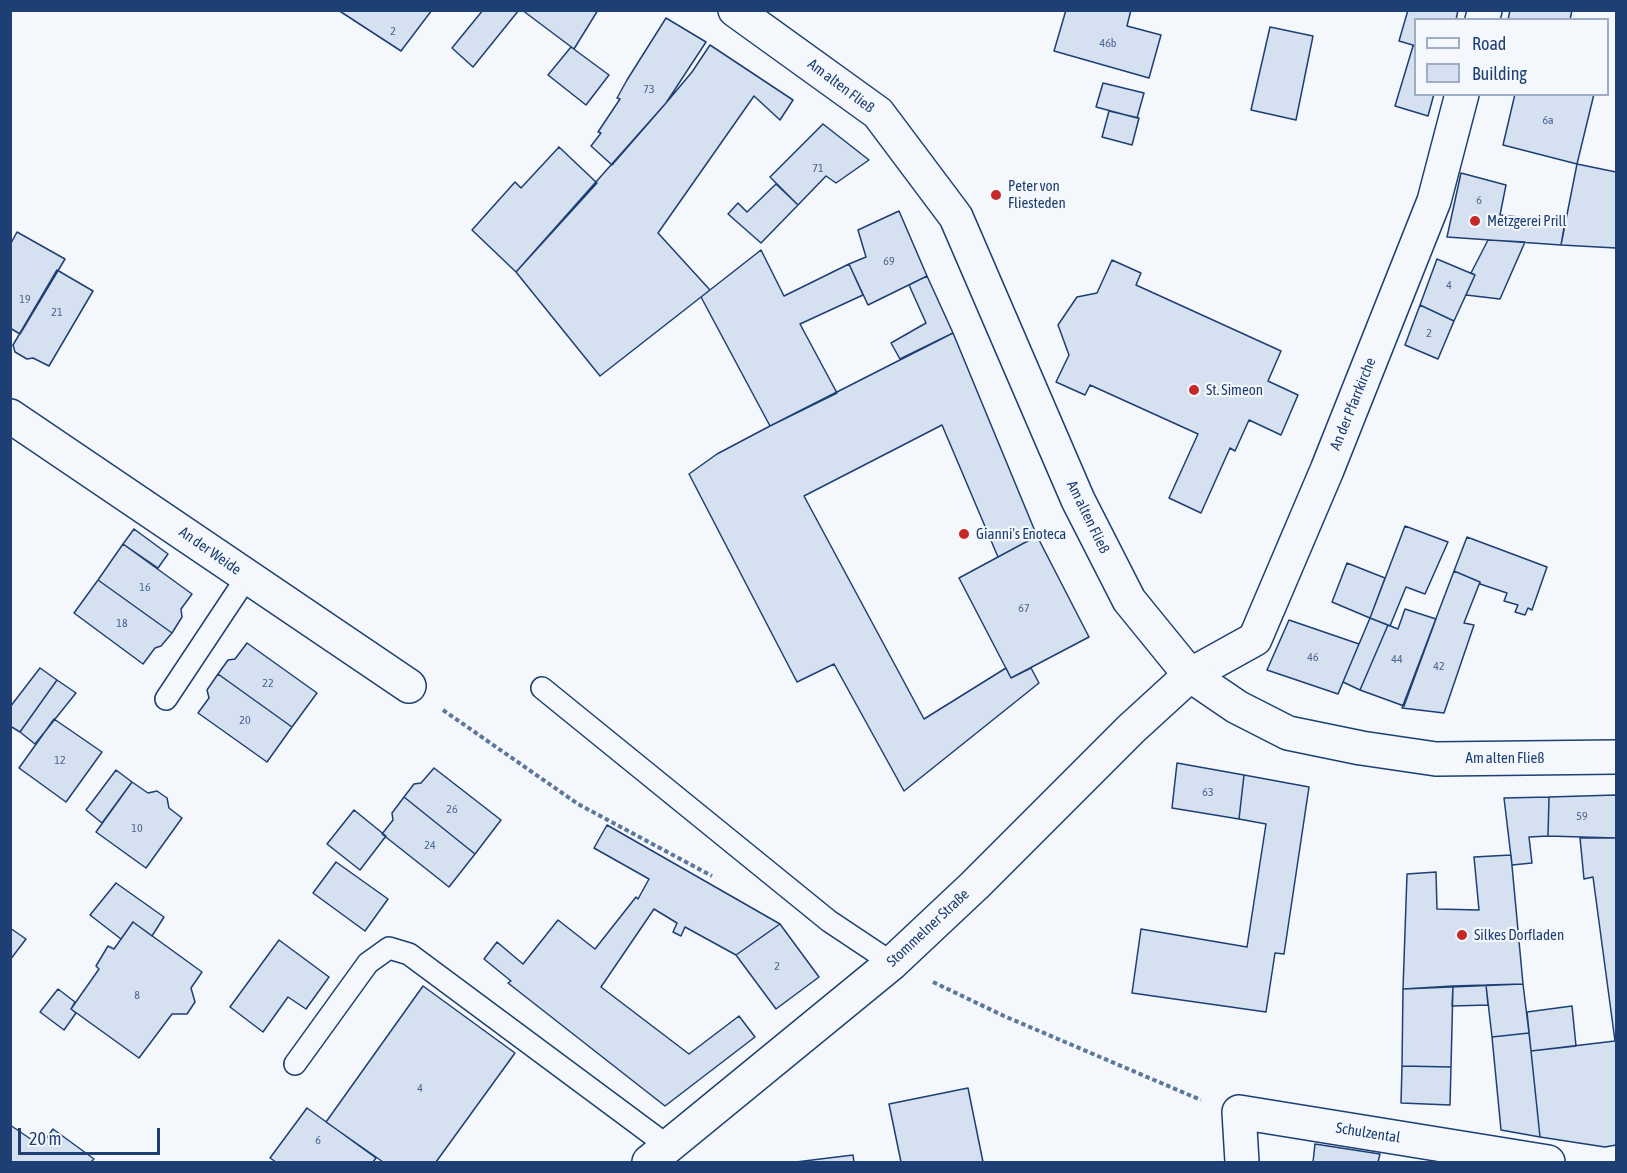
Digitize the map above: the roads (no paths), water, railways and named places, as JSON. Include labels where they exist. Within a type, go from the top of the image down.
[{"type":"main road","name":"Am alten Fließ","points":[[735,10],[878,113],[956,217],[1078,500],[1118,580],[1129,600],[1190,675],[1237,707],[1288,733],[1361,748],[1436,759],[1617,757]]},
{"type":"main road","name":"An der Pfarrkirche","points":[[1190,675],[1255,639],[1327,470],[1434,201],[1461,96]]},
{"type":"main road","name":"An der Weide","points":[[10,416],[409,686]]},
{"type":"main road","name":"Stommelner Straße","points":[[659,1155],[892,963],[975,885],[1131,729],[1190,675]]},
{"type":"main road","name":"Schulzental","points":[[1242,1162],[1239,1112],[1548,1162]]},
{"type":"lane","points":[[166,699],[248,577]]},
{"type":"lane","points":[[542,688],[829,921],[892,963]]},
{"type":"lane","points":[[295,1064],[368,963],[389,948],[409,954],[659,1155]]},
{"type":"place","name":"Peter von Fliesteden","points":[[996,195]]},
{"type":"place","name":"Metzgerei Prill","points":[[1475,221]]},
{"type":"place","name":"St. Simeon","points":[[1194,390]]},
{"type":"place","name":"Gianni's Enoteca","points":[[964,534]]},
{"type":"place","name":"Silkes Dorfladen","points":[[1462,935]]}]
